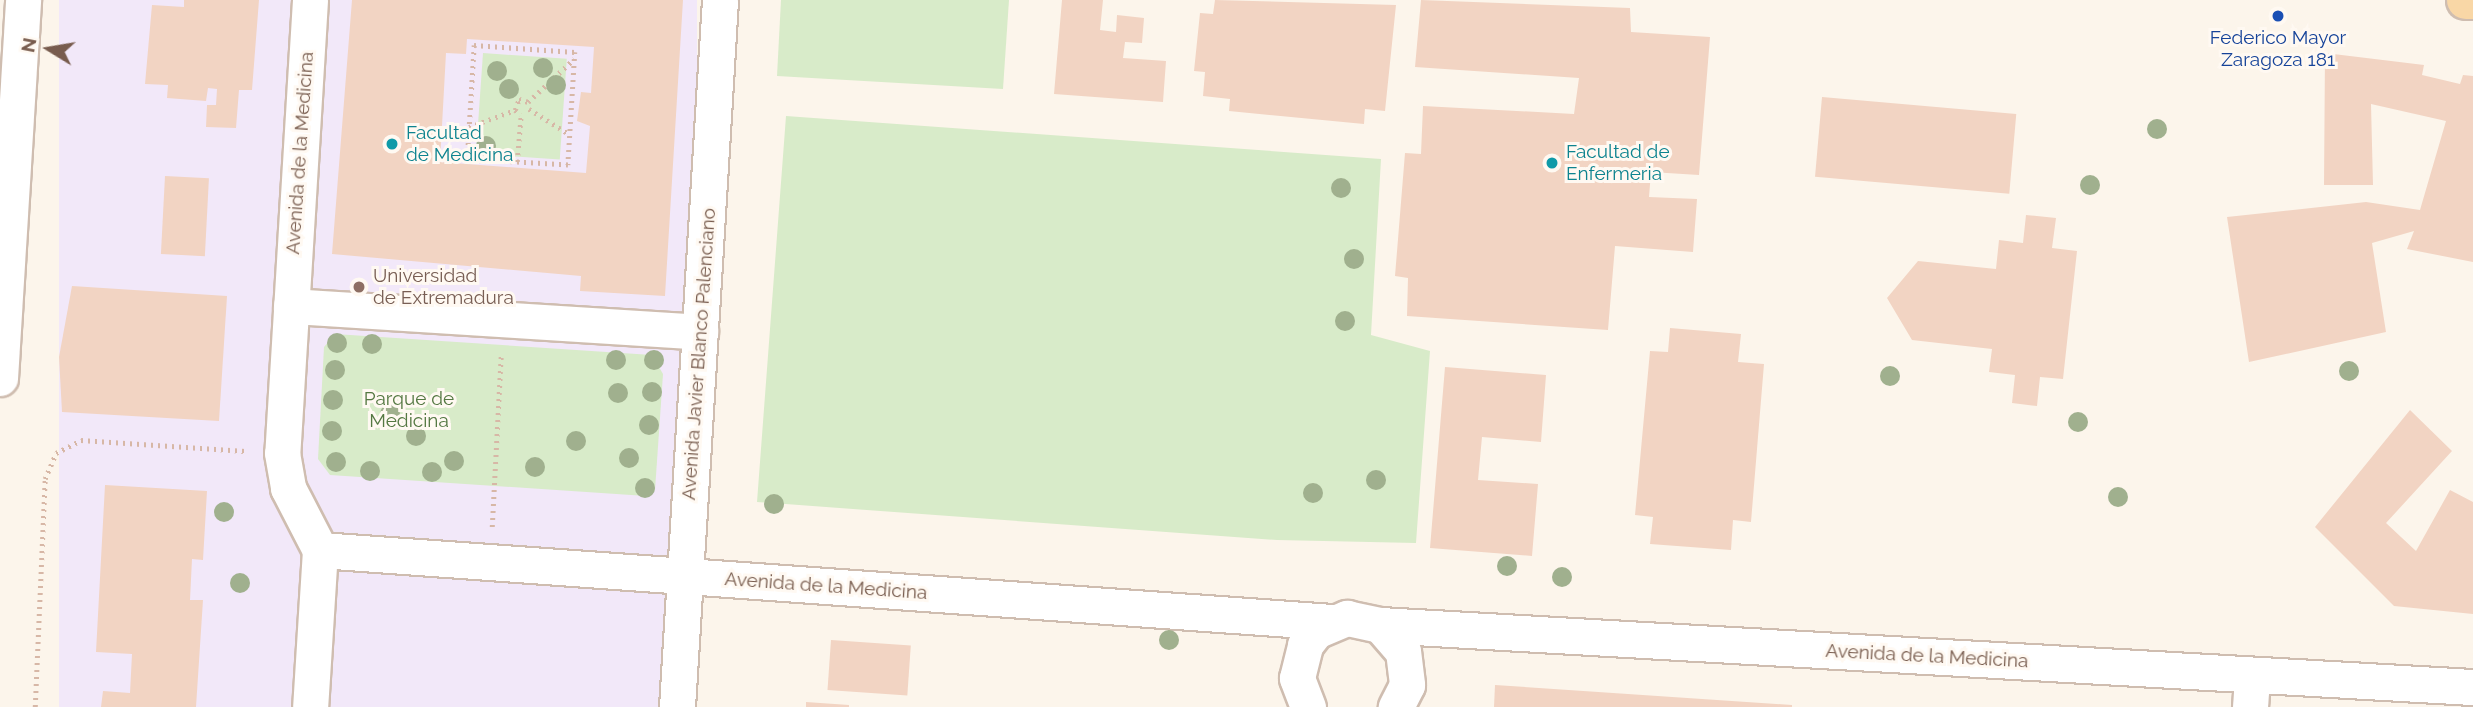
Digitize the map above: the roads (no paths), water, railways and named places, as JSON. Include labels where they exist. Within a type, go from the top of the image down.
[{"type":"main road","points":[[2466,0],[2473,1]]},
{"type":"street","points":[[0,378],[23,0]]},
{"type":"street","name":"Avenida de la Medicina","points":[[310,0],[282,453],[288,488],[320,550],[1331,622],[1364,619],[1380,625],[2251,691],[2473,687]]},
{"type":"street","name":"Avenida Javier Blanco Palenciano","points":[[677,707],[720,0]]},
{"type":"street","points":[[290,306],[700,332]]},
{"type":"street","points":[[310,707],[320,550]]},
{"type":"street","points":[[1308,707],[1297,678],[1298,661],[1316,631],[1331,622]]},
{"type":"street","points":[[1380,625],[1394,636],[1408,668],[1396,707]]},
{"type":"place","name":"Federico Mayor Zaragoza 181","points":[[2278,16]]},
{"type":"place","name":"Facultad de Medicina","points":[[392,144]]},
{"type":"place","name":"Facultad de Enfermeria","points":[[1552,163]]},
{"type":"place","name":"Universidad de Extremadura","points":[[359,287]]},
{"type":"park label","name":"Parque de Medicina","points":[[409,410]]}]
